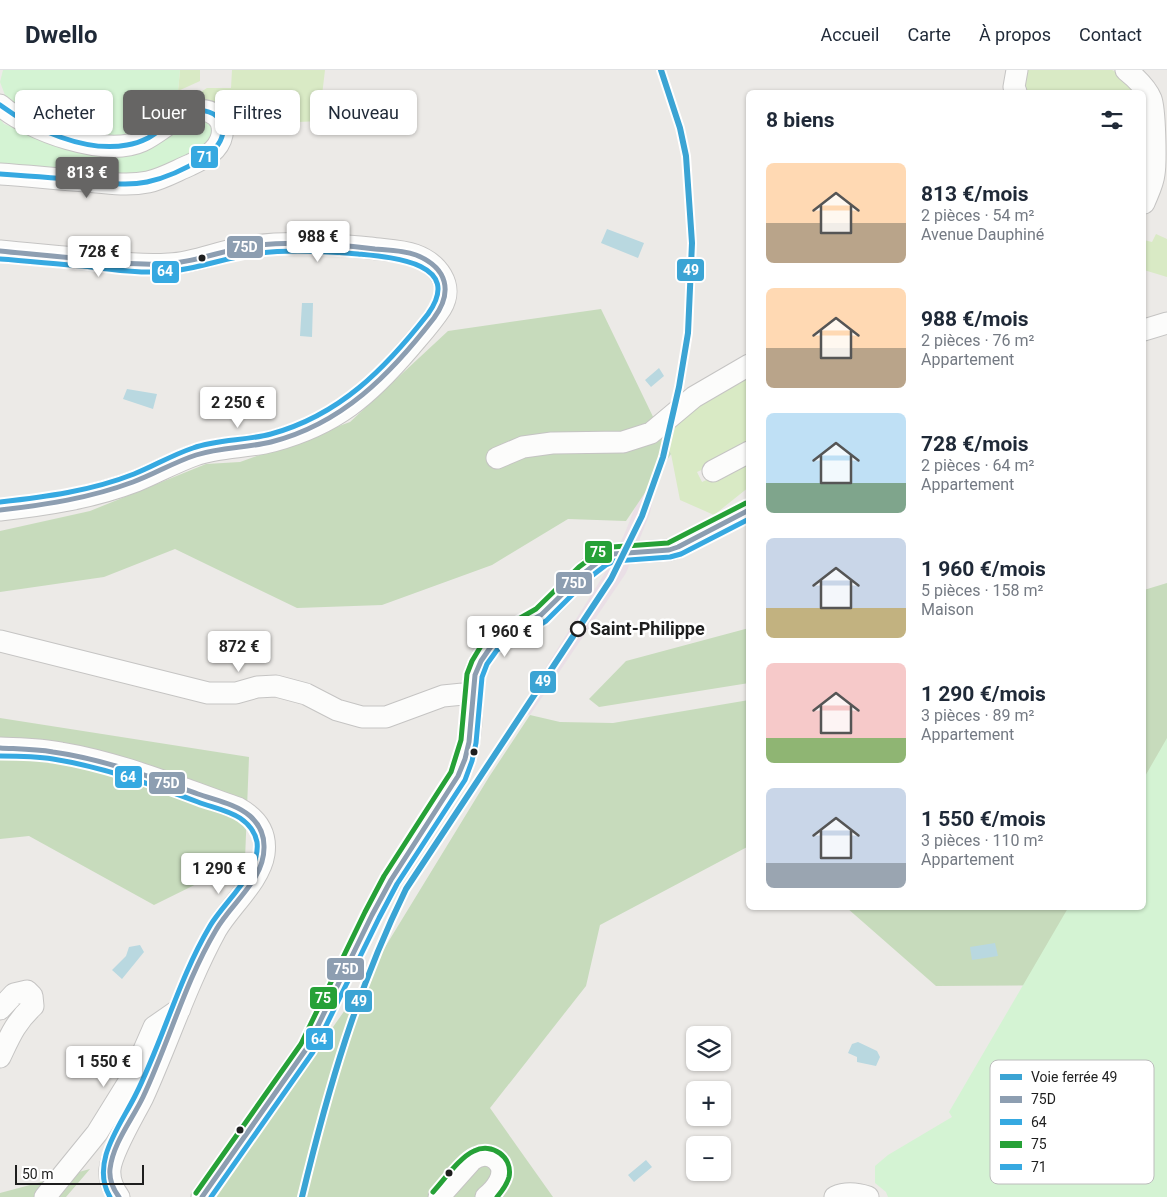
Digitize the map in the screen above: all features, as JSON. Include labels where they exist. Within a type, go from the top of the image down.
[{"type":"street","points":[[1015,90],[1017,70]]},
{"type":"street","points":[[1126,70],[1138,80],[1145,90]]},
{"type":"street","points":[[1146,91],[1152,100],[1154,119],[1154,172],[1146,198]]},
{"type":"street","points":[[0,104],[27,124],[59,136],[100,145],[119,146],[139,142],[157,134],[170,123],[192,111],[204,110],[219,117],[222,125],[222,136],[216,149],[201,160],[148,182],[125,184],[0,174]]},
{"type":"street","points":[[1146,214],[1167,174]]},
{"type":"street","points":[[0,251],[143,265],[171,264],[197,260],[258,245],[337,245],[414,254],[428,261],[436,268],[442,276],[446,290],[445,302],[434,319],[388,374],[336,417],[272,442],[196,455],[136,481],[96,495],[0,510]]},
{"type":"street","points":[[1146,329],[1167,323]]},
{"type":"street","points":[[497,458],[523,447],[552,443],[623,442],[652,433],[694,397],[746,367]]},
{"type":"street","points":[[713,471],[746,454]]},
{"type":"street","points":[[202,1197],[307,1048],[391,880],[458,776],[465,761],[469,744],[475,673],[480,660],[492,645],[525,626],[557,602],[594,562],[613,554],[669,550],[746,512]]},
{"type":"street","points":[[0,641],[208,693],[236,693],[256,687],[276,686],[306,694],[337,710],[362,717],[386,717],[444,696],[473,693]]},
{"type":"street","points":[[0,748],[34,749],[61,753],[128,769],[238,808],[250,815],[259,826],[265,840],[260,870],[217,928],[115,1153],[110,1168],[110,1193]]},
{"type":"street","points":[[0,1009],[14,994],[27,991],[32,996],[33,1006],[21,1018],[14,1029],[0,1058]]},
{"type":"street","points":[[45,1197],[97,1133],[133,1075],[154,1027],[181,1008]]},
{"type":"street","points":[[439,1197],[472,1160],[487,1154],[493,1156],[500,1165],[502,1174],[499,1182],[486,1197]]},
{"type":"street","points":[[835,1197],[843,1194],[858,1193],[868,1197]]},
{"type":"shaded area","points":[[641,493],[654,494],[650,513],[626,573],[530,715],[518,712],[608,568]]},
{"type":"green space","points":[[3,70],[180,70],[178,90],[123,90],[123,135],[129,135],[115,137],[91,135],[113,135],[113,90],[15,90],[15,105],[5,95],[0,82]]},
{"type":"green space","points":[[180,70],[200,70],[200,81],[178,90]]},
{"type":"green space","points":[[232,70],[325,70],[323,90],[310,90],[310,121],[300,122],[300,90],[215,90],[215,105],[205,103],[204,90],[207,88],[231,88]]},
{"type":"green space","points":[[1023,70],[1112,70],[1126,77],[1136,90],[1019,90]]},
{"type":"green space","points":[[205,117],[215,130],[210,143],[162,169],[144,173],[121,173],[0,164],[0,119],[4,124],[15,128],[15,135],[35,135],[89,154],[119,157],[153,148],[170,135],[205,135]]},
{"type":"green space","points":[[1156,234],[1167,239],[1167,277],[1146,271],[1146,240],[1152,242]]},
{"type":"green space","points":[[601,309],[671,454],[626,521],[568,519],[492,565],[382,605],[297,608],[175,549],[104,577],[0,592],[0,531],[90,511],[206,464],[240,462],[350,422],[448,331]]},
{"type":"green space","points":[[746,373],[746,449],[697,472],[702,482],[746,461],[746,489],[714,515],[680,500],[671,454],[660,431]]},
{"type":"green space","points":[[1167,583],[1167,1008],[1076,985],[936,986],[849,910],[1146,910],[1146,589]]},
{"type":"green space","points":[[746,629],[746,683],[599,707],[589,699],[626,661]]},
{"type":"green space","points":[[746,701],[746,848],[600,925],[586,986],[490,1108],[553,1197],[213,1197],[357,993],[489,777],[530,715],[560,722],[613,723]]},
{"type":"green space","points":[[0,718],[249,757],[245,860],[154,905],[29,836],[0,839]]},
{"type":"green space","points":[[1167,738],[1167,1197],[888,1197],[886,1192],[875,1183],[875,1166],[888,1155],[952,1117],[949,1112],[1067,910],[1146,910],[1146,775]]},
{"type":"green space","points":[[90,1169],[66,1197],[0,1197],[0,1193]]},
{"type":"water","points":[[607,229],[644,243],[638,258],[601,243]]},
{"type":"water","points":[[302,303],[313,303],[312,337],[300,336]]},
{"type":"water","points":[[659,368],[664,376],[651,387],[645,380]]},
{"type":"water","points":[[127,389],[157,394],[153,409],[123,399]]},
{"type":"water","points":[[995,943],[998,956],[972,960],[970,947]]},
{"type":"water","points":[[140,945],[144,952],[122,979],[112,970],[126,956],[129,947]]},
{"type":"water","points":[[858,1042],[877,1051],[880,1057],[876,1066],[857,1062],[857,1057],[848,1053],[852,1044]]},
{"type":"water","points":[[646,1160],[652,1167],[634,1182],[628,1175]]},
{"type":"rail line","name":"49","points":[[302,1197],[322,1117],[345,1040],[373,964],[406,889],[611,579],[642,516],[663,457],[679,387],[688,333],[692,243],[686,156],[680,128],[661,70]]},
{"type":"transit line","name":"71","points":[[0,105],[43,130],[60,137],[94,146],[111,147],[138,142],[148,138],[177,118],[193,111],[201,110],[217,117],[223,130],[221,140],[215,149],[207,155],[176,172],[147,182],[117,184],[0,174]]},
{"type":"transit line","name":"75D","points":[[0,251],[120,263],[149,264],[184,262],[258,245],[302,243],[346,246],[401,251],[416,255],[427,260],[441,274],[445,290],[444,299],[434,318],[400,359],[363,395],[320,423],[297,434],[271,442],[214,450],[196,455],[141,479],[84,497],[0,510]]},
{"type":"transit line","name":"64","points":[[0,259],[159,272],[185,269],[259,253],[321,251],[372,255],[404,261],[419,266],[431,273],[437,283],[437,297],[428,314],[412,334],[378,371],[359,388],[319,415],[296,426],[271,434],[202,445],[134,474],[101,485],[51,495],[0,502]]},
{"type":"transit line","name":"75","points":[[196,1193],[301,1044],[384,876],[451,772],[461,740],[467,674],[481,646],[499,630],[536,609],[579,567],[599,552],[612,547],[668,543],[746,503]]},
{"type":"transit line","name":"75D","points":[[202,1197],[307,1048],[391,880],[458,776],[469,742],[475,675],[481,661],[492,645],[503,636],[541,615],[584,573],[602,559],[613,554],[669,550],[746,512]]},
{"type":"transit line","name":"64","points":[[211,1197],[313,1052],[397,884],[465,780],[476,743],[482,677],[487,664],[497,650],[546,621],[589,578],[606,565],[615,561],[670,557],[681,554],[746,521]]},
{"type":"transit line","name":"75D","points":[[0,748],[40,750],[72,755],[145,775],[238,808],[253,819],[263,838],[263,858],[259,870],[246,891],[222,920],[205,950],[186,991],[143,1097],[115,1150],[110,1176],[113,1187],[119,1197]]},
{"type":"transit line","name":"64","points":[[0,756],[40,757],[72,762],[144,783],[235,815],[249,826],[257,842],[257,853],[248,875],[216,917],[199,947],[145,1075],[109,1145],[103,1171],[110,1197]]},
{"type":"transit line","name":"75","points":[[433,1192],[463,1158],[474,1151],[488,1148],[500,1153],[508,1163],[509,1177],[497,1197]]},
{"type":"place","name":"Saint-Philippe","points":[[578,629]]}]
